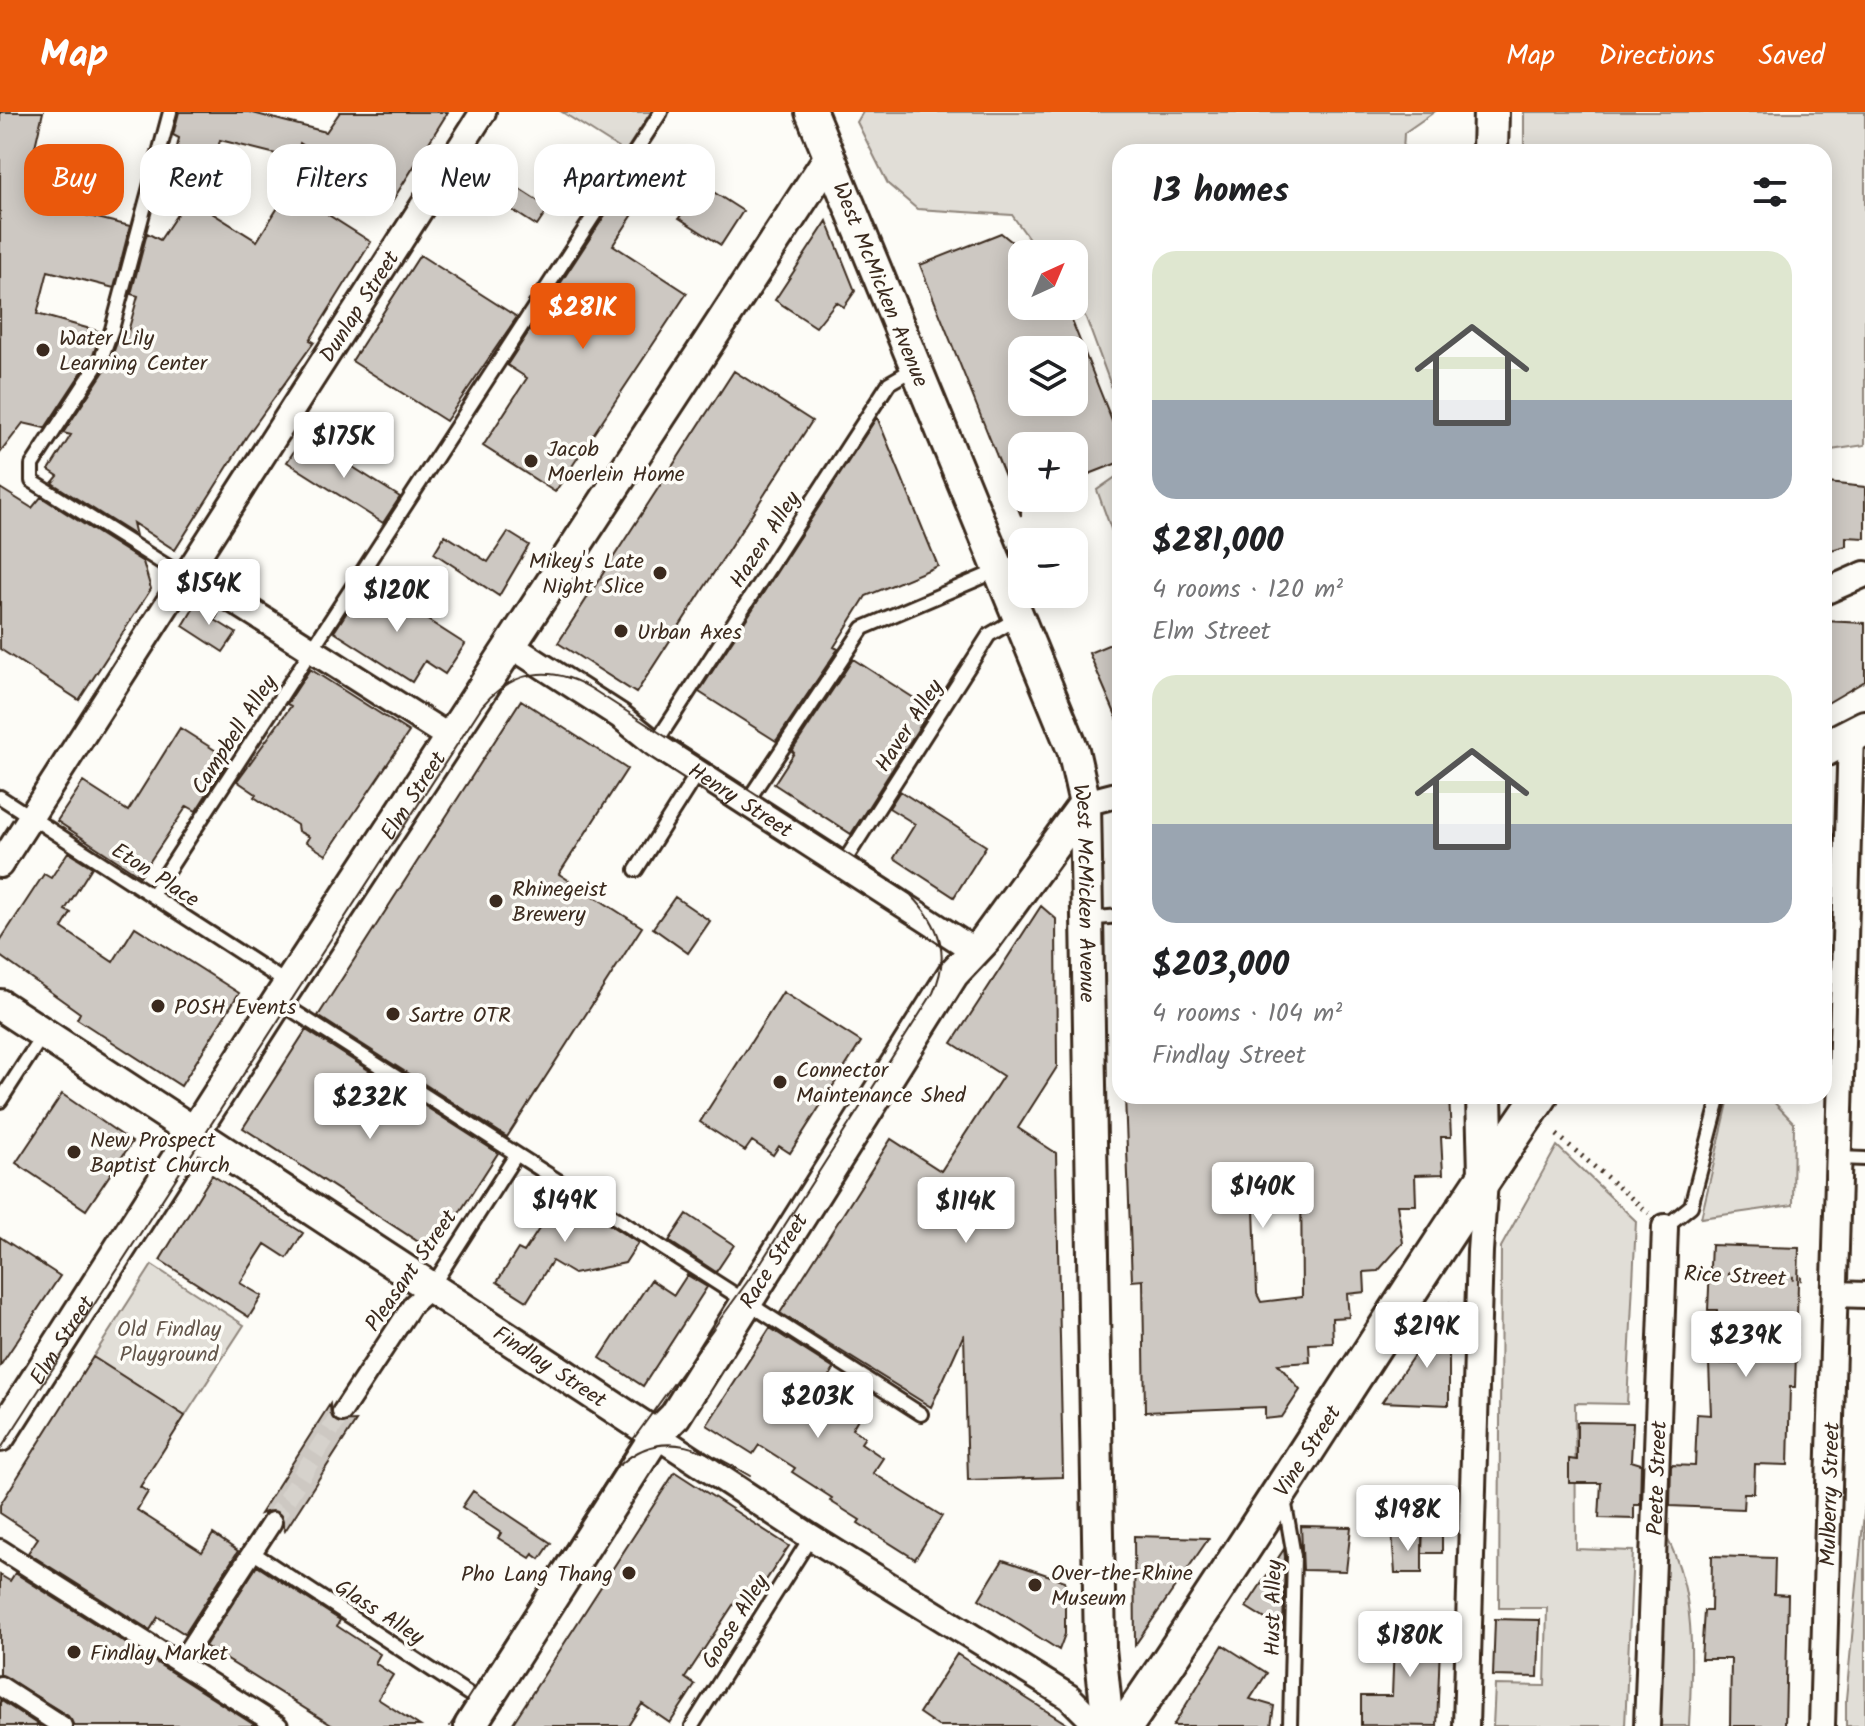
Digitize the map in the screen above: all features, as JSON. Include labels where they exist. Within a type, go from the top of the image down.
[{"type":"main road","points":[[1490,144],[1491,112]]},
{"type":"main road","points":[[1484,1104],[1486,1174]]},
{"type":"main road","name":"Vine Street","points":[[1125,1726],[1534,1104]]},
{"type":"street","name":"Dunlap Street","points":[[0,865],[483,112]]},
{"type":"street","name":"West McMicken Avenue","points":[[811,112],[1073,750],[1085,803],[1100,1648],[1108,1726]]},
{"type":"street","name":"Elm Street","points":[[0,1436],[449,737],[829,158]]},
{"type":"street","points":[[1832,588],[1865,574]]},
{"type":"street","points":[[183,576],[203,581],[449,737]]},
{"type":"street","name":"Henry Street","points":[[510,645],[620,716],[655,744],[975,951]]},
{"type":"street","name":"Mulberry Street","points":[[1822,1726],[1839,1158],[1854,1024],[1847,737]]},
{"type":"street","points":[[1085,803],[1112,796]]},
{"type":"street","name":"Race Street","points":[[477,1715],[656,1435],[675,1416],[953,974],[975,951],[1085,803]]},
{"type":"street","name":"Findlay Street","points":[[0,1005],[811,1537],[1069,1697],[1098,1726]]},
{"type":"street","points":[[1466,1726],[1480,1251],[1486,1174]]},
{"type":"street","name":"Peete Street","points":[[1647,1726],[1665,1227]]},
{"type":"street","name":"Pleasant Street","points":[[342,1412],[413,1304],[431,1288]]},
{"type":"street","points":[[1835,1294],[1865,1295]]},
{"type":"street","points":[[180,1663],[272,1522]]},
{"type":"street","points":[[0,1549],[278,1726]]},
{"type":"street","points":[[0,1686],[62,1726]]},
{"type":"lane","points":[[170,112],[112,329],[101,359],[32,465],[32,481],[183,576]]},
{"type":"lane","name":"Campbell Alley","points":[[152,895],[661,112]]},
{"type":"lane","name":"Hazen Alley","points":[[655,744],[889,383],[918,367]]},
{"type":"lane","points":[[746,803],[863,628],[999,570]]},
{"type":"lane","name":"Haver Alley","points":[[842,865],[989,635],[1018,618]]},
{"type":"lane","points":[[636,870],[698,772]]},
{"type":"lane","name":"Eton Place","points":[[0,797],[152,895],[284,993],[516,1155],[921,1414]]},
{"type":"lane","points":[[1086,919],[1112,917]]},
{"type":"lane","points":[[0,1101],[44,1033]]},
{"type":"lane","points":[[1665,1227],[1691,1206],[1718,1104]]},
{"type":"lane","name":"Pleasant Street","points":[[431,1288],[516,1155]]},
{"type":"lane","points":[[1839,1158],[1865,1159]]},
{"type":"lane","name":"Hust Alley","points":[[1281,1493],[1294,1556],[1290,1726]]},
{"type":"lane","name":"Goose Alley","points":[[692,1726],[811,1537]]},
{"type":"lane","name":"Glass Alley","points":[[252,1552],[477,1715]]},
{"type":"path","points":[[1557,1135],[1665,1227]]},
{"type":"path","name":"Rice Street","points":[[1664,1271],[1806,1279]]},
{"type":"green space","points":[[562,112],[651,112],[630,144],[612,144]]},
{"type":"green space","points":[[863,112],[1434,112],[1404,133],[1403,144],[1112,144],[1112,388],[1087,320],[1088,240],[1030,240],[1012,215],[917,209],[888,184],[857,122]]},
{"type":"green space","points":[[1524,112],[1865,112],[1865,445],[1832,450],[1832,144],[1524,144]]},
{"type":"green space","points":[[1112,480],[1112,532],[1097,490]]},
{"type":"green space","points":[[1728,1104],[1776,1104],[1794,1123],[1793,1205],[1701,1218]]},
{"type":"green space","points":[[1557,1146],[1636,1221],[1627,1404],[1575,1403],[1576,1549],[1633,1551],[1625,1726],[1493,1726],[1495,1685],[1545,1686],[1547,1608],[1499,1608],[1501,1247]]},
{"type":"green space","name":"Old Findlay Playground","points":[[152,1265],[244,1325],[185,1416],[93,1357]]},
{"type":"green space","points":[[1865,1503],[1865,1726],[1846,1726],[1846,1699]]},
{"type":"green space","points":[[1667,1538],[1684,1582],[1688,1606],[1691,1654],[1689,1726],[1657,1726]]},
{"type":"building","points":[[0,112],[43,112],[36,144],[24,144],[24,216],[89,216],[130,226],[114,288],[48,271],[37,314],[101,332],[93,355],[45,428],[23,423],[0,453]]},
{"type":"building","points":[[179,112],[249,112],[326,132],[340,112],[448,112],[428,144],[412,144],[412,169],[396,195],[396,144],[267,144],[267,152],[251,148],[251,144],[220,140],[219,144],[178,144],[179,138],[173,135]]},
{"type":"building","points":[[518,188],[534,198],[534,216],[544,216],[537,226],[518,214]]},
{"type":"building","points":[[715,193],[743,211],[721,245],[679,218],[715,216]]},
{"type":"building","points":[[176,216],[217,216],[257,241],[273,216],[330,216],[371,242],[310,340],[314,342],[247,436],[175,550],[133,523],[136,536],[52,483],[58,476],[49,470],[71,435],[63,433],[109,364],[119,337],[126,339],[138,296],[131,294],[147,233],[160,240]]},
{"type":"building","points":[[604,216],[632,216],[613,245],[687,293],[555,492],[483,446],[527,378],[507,365]]},
{"type":"building","points":[[827,221],[855,291],[844,307],[836,302],[816,327],[775,300]]},
{"type":"building","points":[[1001,233],[1010,240],[1008,320],[1072,320],[1078,336],[1008,336],[1008,416],[1088,416],[1088,361],[1112,421],[1112,465],[1088,475],[1088,432],[1008,432],[1008,484],[920,265]]},
{"type":"building","points":[[420,255],[517,317],[446,421],[352,361]]},
{"type":"building","points":[[734,371],[812,421],[636,693],[558,643]]},
{"type":"building","points":[[877,417],[938,566],[866,596],[834,647],[838,649],[776,741],[699,692]]},
{"type":"building","points":[[304,436],[400,497],[383,523],[287,462]]},
{"type":"building","points":[[1832,484],[1865,487],[1865,538],[1846,537],[1846,546],[1832,550]]},
{"type":"building","points":[[0,488],[32,508],[41,497],[143,562],[151,589],[79,700],[0,649]]},
{"type":"building","points":[[508,532],[529,545],[499,596],[434,553],[445,535],[488,562]]},
{"type":"building","points":[[367,581],[465,644],[445,674],[425,661],[412,682],[334,632]]},
{"type":"building","points":[[198,601],[218,614],[215,620],[236,633],[223,652],[183,626]]},
{"type":"building","points":[[1832,621],[1865,623],[1865,681],[1832,700]]},
{"type":"building","points":[[1112,643],[1112,706],[1089,653]]},
{"type":"building","points":[[853,659],[931,709],[851,834],[774,784],[794,753],[792,751]]},
{"type":"building","points":[[310,669],[409,732],[326,855],[306,842],[309,837],[298,831],[297,825],[254,797],[256,794],[237,781],[291,706],[287,704]]},
{"type":"building","name":"Rhinegeist Brewery","points":[[521,700],[627,769],[559,874],[642,927],[507,1137],[318,1016]]},
{"type":"building","points":[[180,728],[229,759],[196,811],[187,806],[140,876],[57,821],[83,782],[128,811]]},
{"type":"building","points":[[900,791],[986,846],[954,897],[894,858],[915,824],[889,808]]},
{"type":"building","name":"POSH Events","points":[[68,852],[92,867],[65,910],[71,913],[62,928],[113,962],[135,927],[239,993],[181,1086],[77,1019],[80,1013],[0,956],[0,941],[44,874],[51,878]]},
{"type":"building","points":[[675,897],[710,921],[688,953],[653,928]]},
{"type":"building","points":[[1041,906],[1056,919],[1057,1067],[1018,1128],[1056,1153],[1063,1477],[968,1480],[964,1334],[931,1407],[780,1313],[891,1139],[941,1171],[1003,1076],[952,1043]]},
{"type":"building","name":"Connector Maintenance Shed","points":[[783,992],[861,1042],[790,1153],[779,1146],[773,1155],[752,1141],[745,1151],[700,1122]]},
{"type":"building","points":[[306,1030],[498,1153],[434,1252],[243,1128]]},
{"type":"building","points":[[62,1094],[132,1142],[86,1210],[16,1163]]},
{"type":"building","points":[[1125,1104],[1449,1104],[1451,1137],[1441,1137],[1443,1174],[1415,1175],[1416,1205],[1397,1205],[1403,1243],[1378,1271],[1364,1272],[1365,1292],[1347,1294],[1349,1317],[1332,1318],[1333,1343],[1309,1344],[1310,1362],[1278,1364],[1300,1390],[1282,1417],[1265,1419],[1265,1407],[1145,1412],[1143,1280],[1132,1281]],"holes":[[[1301,1178],[1302,1297],[1261,1302],[1257,1294],[1253,1180]]]},
{"type":"building","points":[[212,1175],[303,1233],[287,1258],[265,1244],[240,1283],[262,1296],[249,1317],[160,1260]]},
{"type":"building","points":[[542,1182],[638,1243],[625,1263],[574,1274],[552,1261],[527,1301],[497,1282],[518,1249],[524,1252],[548,1215],[529,1203]]},
{"type":"building","points":[[687,1214],[734,1245],[716,1272],[669,1241]]},
{"type":"building","points":[[0,1237],[60,1276],[0,1366]]},
{"type":"building","points":[[1711,1245],[1799,1248],[1795,1387],[1790,1387],[1788,1465],[1755,1464],[1754,1493],[1744,1493],[1743,1509],[1670,1506],[1671,1465],[1695,1466],[1697,1414],[1711,1415],[1709,1363],[1745,1364],[1747,1318],[1717,1317],[1717,1310],[1708,1310]]},
{"type":"building","points":[[687,1275],[707,1287],[643,1386],[600,1358],[651,1280],[674,1295]]},
{"type":"building","points":[[1449,1304],[1449,1405],[1382,1402]]},
{"type":"building","points":[[770,1328],[834,1369],[820,1392],[859,1417],[852,1429],[865,1437],[861,1443],[883,1458],[873,1473],[942,1516],[915,1559],[858,1523],[860,1520],[830,1501],[832,1498],[792,1472],[795,1468],[759,1445],[753,1454],[707,1425]]},
{"type":"building","points":[[93,1357],[185,1416],[140,1487],[148,1492],[137,1510],[202,1552],[213,1534],[238,1551],[185,1634],[158,1617],[150,1630],[28,1553],[38,1538],[0,1513],[0,1505]]},
{"type":"building","points":[[330,1404],[331,1417],[336,1422],[356,1421],[285,1531],[279,1512],[272,1510],[260,1514]]},
{"type":"building","points":[[1577,1422],[1633,1423],[1631,1461],[1641,1464],[1640,1505],[1634,1505],[1634,1519],[1599,1518],[1601,1483],[1569,1483],[1569,1459],[1577,1460]]},
{"type":"building","points":[[675,1472],[789,1546],[746,1610],[735,1602],[685,1678],[695,1685],[670,1723],[642,1704],[628,1726],[511,1726]]},
{"type":"building","points":[[473,1491],[551,1543],[540,1559],[533,1554],[530,1558],[498,1538],[501,1533],[462,1507]]},
{"type":"building","points":[[1301,1526],[1351,1527],[1346,1571],[1303,1570]]},
{"type":"building","points":[[1423,1529],[1442,1529],[1442,1553],[1422,1553]]},
{"type":"building","points":[[1392,1534],[1422,1535],[1422,1573],[1395,1573]]},
{"type":"building","points":[[1134,1536],[1209,1538],[1135,1645]]},
{"type":"building","points":[[1284,1549],[1285,1557],[1283,1630],[1246,1607]]},
{"type":"building","points":[[1712,1556],[1775,1558],[1774,1594],[1788,1595],[1785,1726],[1730,1726],[1731,1659],[1701,1659],[1704,1611],[1711,1611]]},
{"type":"building","points":[[1003,1560],[1065,1581],[1065,1634],[1059,1650],[979,1599]]},
{"type":"building","points":[[257,1566],[340,1620],[337,1626],[380,1654],[375,1663],[393,1675],[378,1699],[420,1726],[333,1726],[205,1646]]},
{"type":"building","name":"Findlay Market","points":[[15,1573],[256,1726],[74,1726],[68,1716],[0,1674],[0,1575],[10,1581]]},
{"type":"building","points":[[1401,1618],[1441,1619],[1437,1726],[1361,1725],[1361,1696],[1392,1696],[1394,1642],[1401,1642]]},
{"type":"building","points":[[1495,1619],[1540,1620],[1538,1677],[1493,1676]]},
{"type":"building","points":[[1223,1645],[1267,1673],[1250,1699],[1274,1706],[1271,1726],[1173,1726]]},
{"type":"building","points":[[957,1654],[1070,1726],[938,1726],[919,1713]]},
{"type":"building","points":[[0,1700],[40,1726],[0,1726]]},
{"type":"tunnel","points":[[272,1522],[342,1412]]},
{"type":"tram line","points":[[0,1450],[482,706],[506,685],[533,675],[562,676],[592,689],[911,895],[935,929],[940,941],[941,965],[933,993],[758,1267],[629,1445],[450,1726]]},
{"type":"tram line","points":[[620,1465],[636,1453],[669,1444],[702,1451],[750,1476]]},
{"type":"place","name":"Water Lily Learning Center","points":[[43,350]]},
{"type":"place","name":"Jacob Moerlein Home","points":[[531,461]]},
{"type":"place","name":"Mikey's Late Night Slice","points":[[660,573]]},
{"type":"place","name":"Urban Axes","points":[[621,631]]},
{"type":"place","name":"Rhinegeist Brewery","points":[[496,901]]},
{"type":"place","name":"POSH Events","points":[[158,1006]]},
{"type":"place","name":"Sartre OTR","points":[[393,1014]]},
{"type":"place","name":"Connector Maintenance Shed","points":[[780,1082]]},
{"type":"place","name":"New Prospect Baptist Church","points":[[74,1152]]},
{"type":"place","name":"Pho Lang Thang","points":[[629,1573]]},
{"type":"place","name":"Over-the-Rhine Museum","points":[[1035,1585]]},
{"type":"place","name":"Findlay Market","points":[[74,1652]]}]
